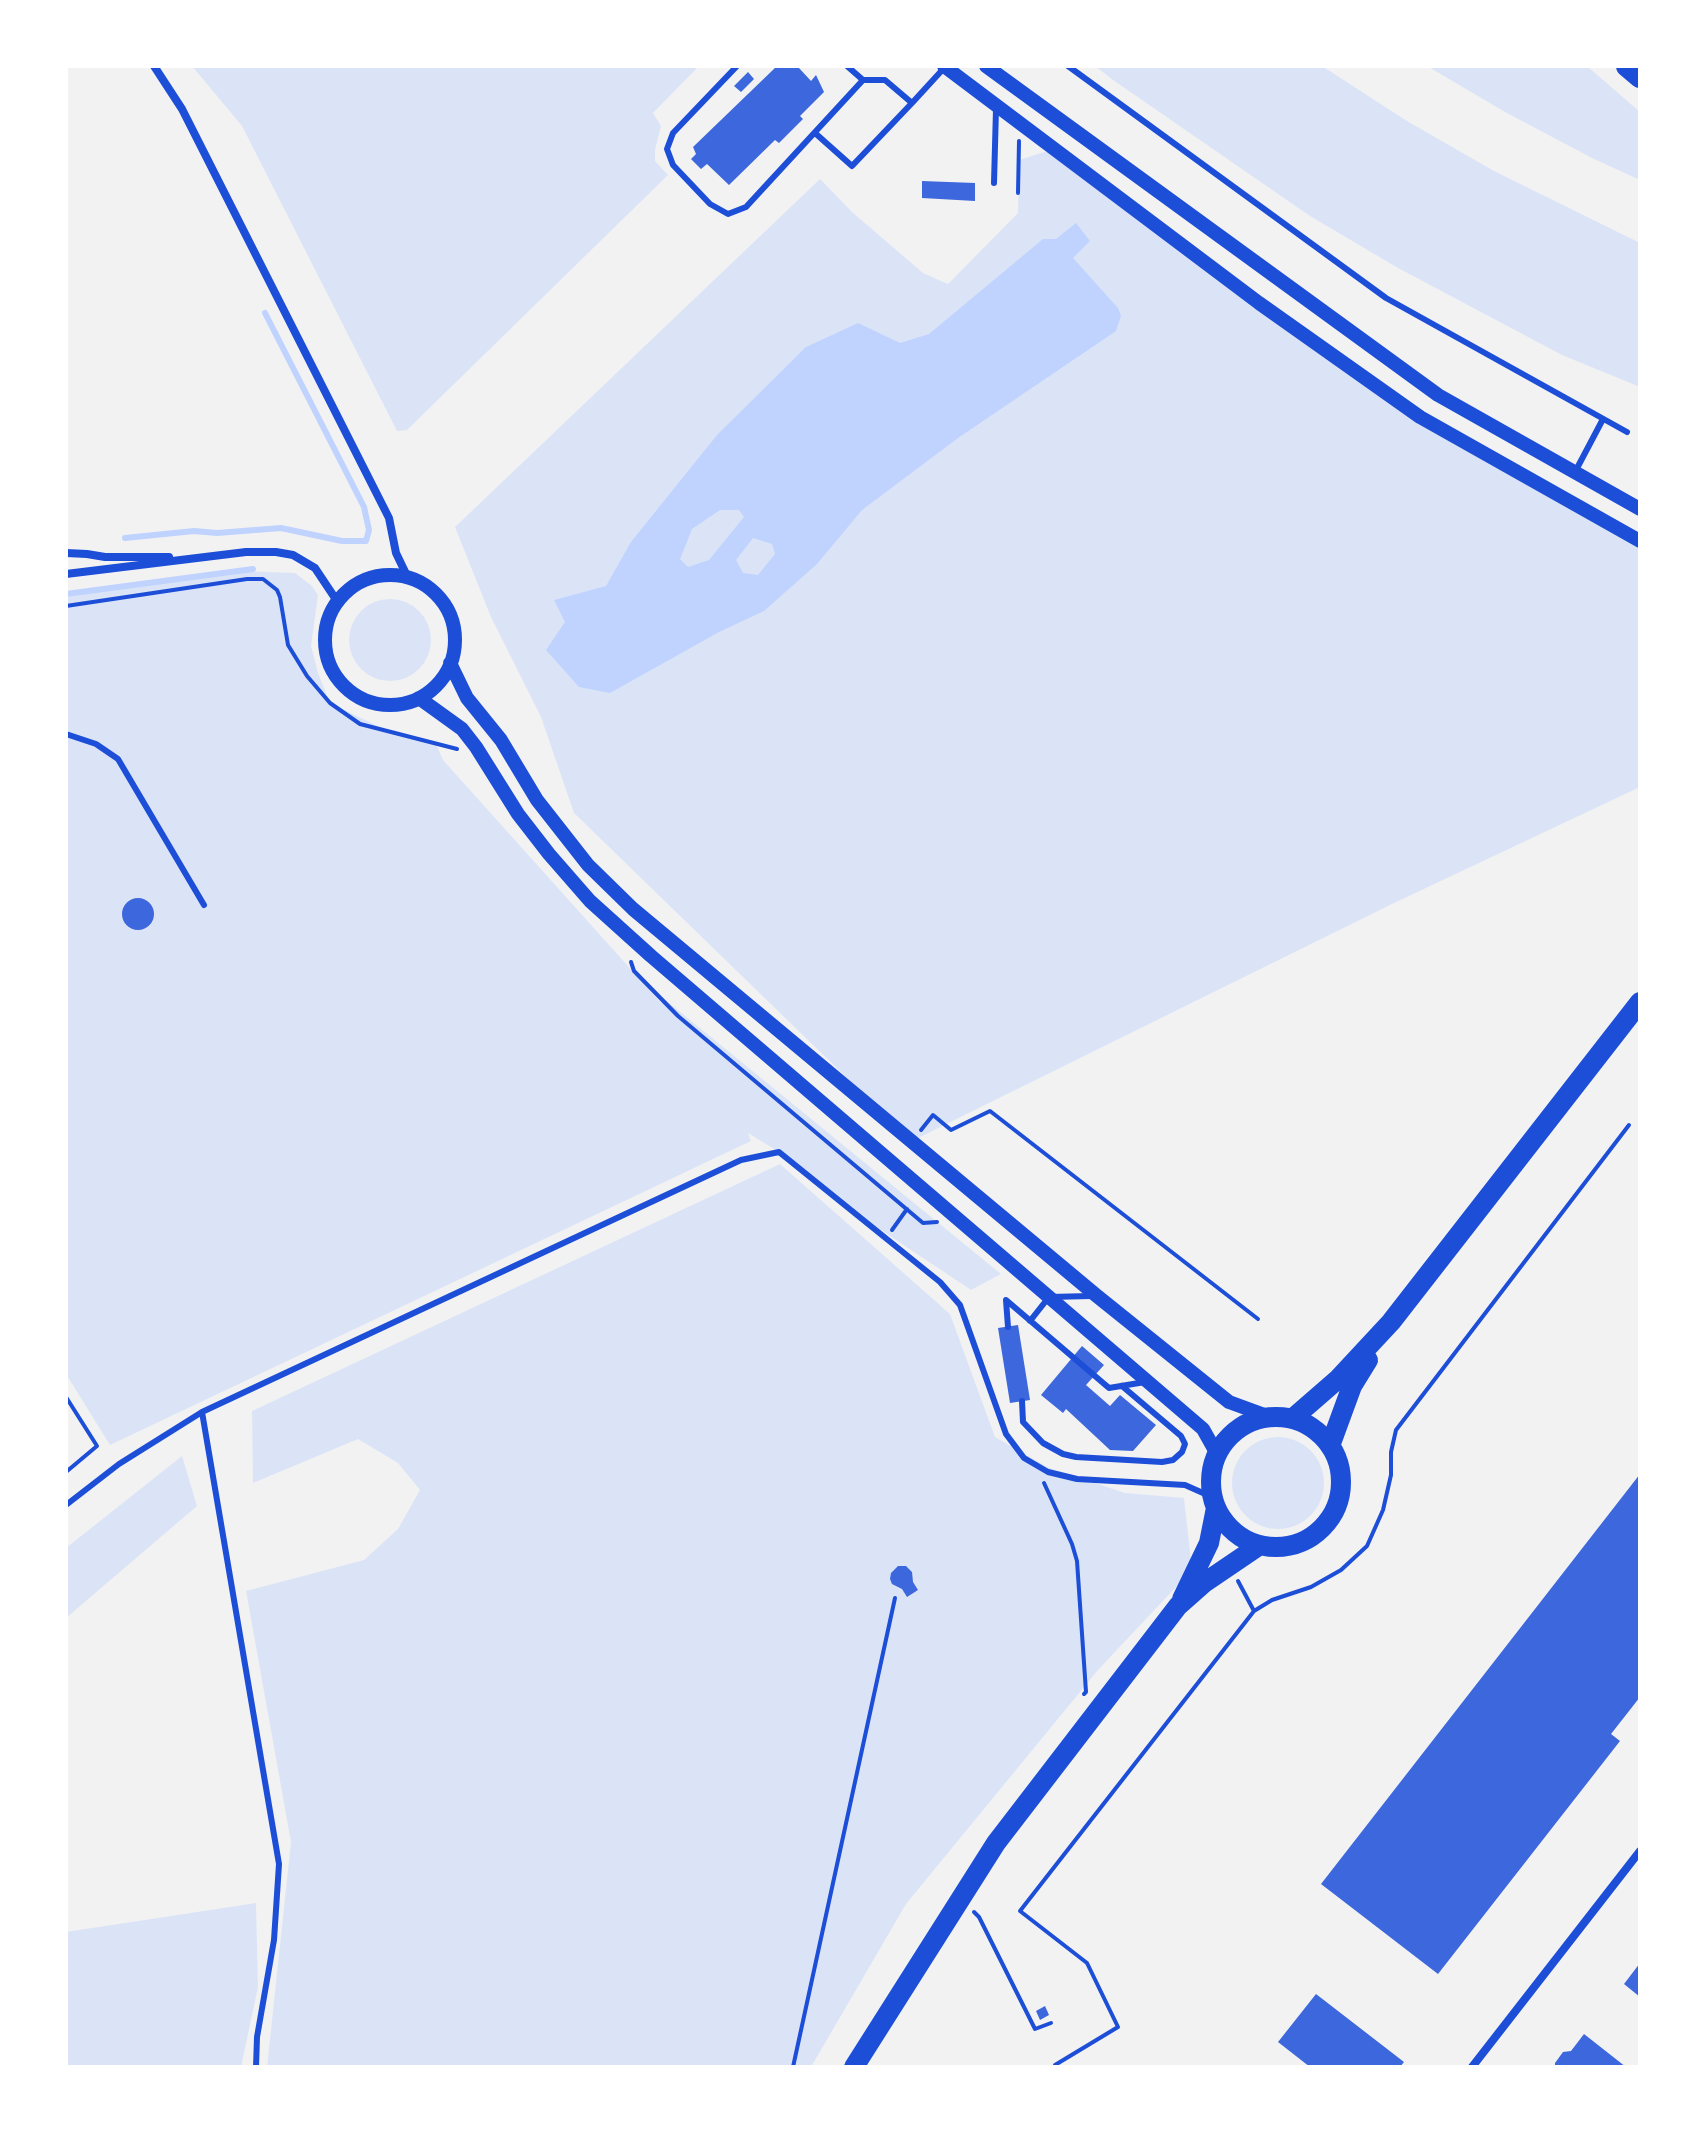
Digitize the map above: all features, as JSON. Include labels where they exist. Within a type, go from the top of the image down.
[{"type":"highway","points":[[1627,66],[1640,77]]},
{"type":"main road","points":[[1292,1419],[1338,1379],[1391,1322],[1640,1002]]},
{"type":"main road","points":[[1330,1446],[1352,1386],[1391,1322]]},
{"type":"main road","points":[[1178,1606],[1209,1543],[1214,1503],[1211,1475],[1217,1454],[1230,1435],[1249,1422],[1270,1417],[1292,1419],[1315,1430],[1330,1446],[1339,1466],[1341,1488],[1335,1510],[1322,1528],[1304,1541],[1282,1547],[1260,1545],[1242,1538],[1227,1525],[1214,1503]]},
{"type":"main road","points":[[854,2067],[996,1843],[1178,1606],[1204,1583],[1260,1545]]},
{"type":"street","points":[[154,66],[182,109],[389,518],[396,553],[408,578]]},
{"type":"street","points":[[944,66],[1259,303],[1420,417],[1640,541]]},
{"type":"street","points":[[986,66],[1438,395],[1640,509]]},
{"type":"street","points":[[66,574],[246,552],[276,552],[293,555],[315,568],[337,601]]},
{"type":"street","points":[[66,553],[105,557],[208,557]]},
{"type":"street","points":[[389,575],[408,578],[434,593],[451,619],[454,649],[450,663],[443,677],[419,698],[385,705],[368,701],[340,682],[331,667],[325,642],[329,617],[337,601],[351,587],[369,578],[389,575]]},
{"type":"street","points":[[450,663],[467,698],[501,740],[537,800],[588,865],[633,909],[1097,1296],[1229,1402],[1270,1417]]},
{"type":"street","points":[[419,698],[462,729],[518,814],[590,901],[1203,1429],[1217,1454]]},
{"type":"street","points":[[1472,2067],[1640,1851]]},
{"type":"lane","points":[[737,66],[673,133],[667,149],[673,165],[710,204],[728,214],[746,207],[863,80]]},
{"type":"lane","points":[[847,66],[863,80],[885,80],[912,103]]},
{"type":"lane","points":[[815,133],[852,166],[944,66]]},
{"type":"lane","points":[[1068,66],[1386,298],[1627,432]]},
{"type":"lane","points":[[994,183],[996,105]]},
{"type":"lane","points":[[1575,472],[1603,419]]},
{"type":"lane","points":[[66,734],[96,744],[118,759],[204,905]]},
{"type":"lane","points":[[66,1505],[119,1464],[202,1412],[741,1160],[779,1152],[940,1282],[960,1305],[1006,1434],[1024,1458],[1048,1472],[1077,1479],[1185,1485],[1214,1503]]},
{"type":"lane","points":[[1030,1321],[1049,1297],[1097,1296]]},
{"type":"lane","points":[[1008,1327],[1006,1300],[1109,1388],[1149,1382]]},
{"type":"lane","points":[[1022,1401],[1023,1422],[1043,1443],[1063,1454],[1162,1462],[1173,1460],[1185,1444],[1181,1436],[1122,1386]]},
{"type":"lane","points":[[202,1412],[279,1864],[274,1940],[257,2037],[256,2067]]},
{"type":"path","points":[[1018,193],[1020,123]]},
{"type":"path","points":[[66,606],[263,579],[277,590],[280,597],[288,645],[307,676],[330,703],[360,724],[463,753]]},
{"type":"path","points":[[912,1141],[933,1115],[951,1130],[990,1111],[1258,1319]]},
{"type":"path","points":[[1055,2067],[1118,2027],[1087,1963],[1020,1911],[1254,1611],[1272,1600],[1311,1587],[1341,1570],[1367,1546],[1383,1510],[1396,1430],[1629,1125]]},
{"type":"path","points":[[885,1238],[907,1209]]},
{"type":"path","points":[[66,1397],[97,1446],[66,1472]]},
{"type":"path","points":[[1043,1480],[1077,1561],[1086,1692],[1077,1703]]},
{"type":"path","points":[[1235,1575],[1254,1611]]},
{"type":"path","points":[[793,2067],[895,1598]]},
{"type":"path","points":[[961,1899],[979,1917],[1035,2029],[1051,2023]]},
{"type":"shaded area","points":[[192,66],[699,66],[653,113],[661,126],[655,161],[668,175],[407,430],[397,431],[242,126]]},
{"type":"shaded area","points":[[1095,66],[1322,66],[1407,121],[1494,171],[1640,243],[1640,387],[1562,355],[1398,268],[1310,216]]},
{"type":"shaded area","points":[[1427,66],[1587,66],[1640,112],[1640,180],[1505,112]]},
{"type":"shaded area","points":[[1054,149],[1420,417],[1640,541],[1640,787],[1392,904],[912,1141],[574,813],[541,717],[491,617],[455,527],[820,179],[852,212],[923,273],[948,284],[1018,213],[1019,160]]},
{"type":"shaded area","points":[[238,571],[295,573],[312,586],[318,595],[311,646],[330,703],[388,731],[436,744],[443,760],[662,1004],[657,993],[1001,1274],[971,1290],[854,1212],[779,1152],[748,1133],[751,1141],[110,1445],[66,1374],[66,597]]},
{"type":"shaded area","points":[[382,599],[398,599],[413,606],[424,617],[431,640],[428,656],[419,669],[398,681],[382,681],[367,674],[356,663],[349,648],[349,632],[356,617],[367,606]]},
{"type":"shaded area","points":[[780,1164],[950,1314],[995,1437],[1047,1467],[1125,1493],[1184,1498],[1192,1570],[1098,1670],[906,1904],[811,2067],[267,2067],[291,1842],[246,1591],[364,1560],[398,1529],[420,1490],[398,1463],[358,1439],[253,1483],[252,1411]]},
{"type":"shaded area","points":[[1278,1437],[1304,1445],[1316,1457],[1324,1483],[1316,1509],[1304,1521],[1278,1529],[1252,1521],[1240,1509],[1232,1483],[1240,1457],[1252,1445]]},
{"type":"shaded area","points":[[182,1456],[197,1506],[66,1618],[66,1548]]},
{"type":"shaded area","points":[[256,1903],[258,1987],[241,2067],[66,2067],[66,1932]]},
{"type":"water","points":[[1076,223],[1090,241],[1073,258],[1118,308],[1121,316],[1116,331],[958,438],[862,510],[817,564],[764,611],[719,632],[610,693],[579,687],[546,650],[565,622],[554,600],[606,586],[631,542],[717,435],[806,347],[858,323],[900,343],[929,334],[1043,239],[1056,239]],"holes":[[[720,510],[739,510],[744,517],[709,560],[688,567],[680,559],[692,529]],[[753,538],[772,544],[775,554],[758,575],[743,573],[736,560]]]},
{"type":"building","points":[[777,66],[800,66],[811,81],[816,75],[824,92],[779,143],[775,140],[729,185],[707,164],[701,169],[691,159],[696,154],[693,147]]},
{"type":"building","points":[[748,72],[754,79],[741,92],[734,86]]},
{"type":"building","points":[[922,181],[975,183],[975,201],[922,198]]},
{"type":"building","points":[[138,898],[149,903],[154,914],[149,925],[138,930],[127,925],[122,914],[127,903]]},
{"type":"building","points":[[1018,1325],[1030,1400],[1010,1403],[998,1328]]},
{"type":"building","points":[[1082,1346],[1104,1365],[1086,1385],[1110,1406],[1120,1395],[1156,1425],[1133,1451],[1110,1450],[1066,1409],[1063,1413],[1041,1395]]},
{"type":"building","points":[[1640,1474],[1640,1697],[1611,1734],[1620,1741],[1438,1974],[1321,1884]]},
{"type":"building","points":[[898,1566],[906,1566],[912,1572],[918,1590],[907,1597],[890,1579]]},
{"type":"building","points":[[1640,1963],[1640,1997],[1624,1984]]},
{"type":"building","points":[[1316,1994],[1404,2062],[1400,2067],[1310,2067],[1278,2042]]},
{"type":"building","points":[[1045,2006],[1049,2015],[1040,2020],[1036,2011]]},
{"type":"building","points":[[1584,2034],[1626,2067],[1555,2067],[1563,2052],[1571,2051]]},
{"type":"waterway","points":[[125,538],[194,531],[217,533],[281,528],[342,541],[366,541],[369,530],[364,507],[265,313]]},
{"type":"waterway","points":[[66,594],[253,569]]}]
